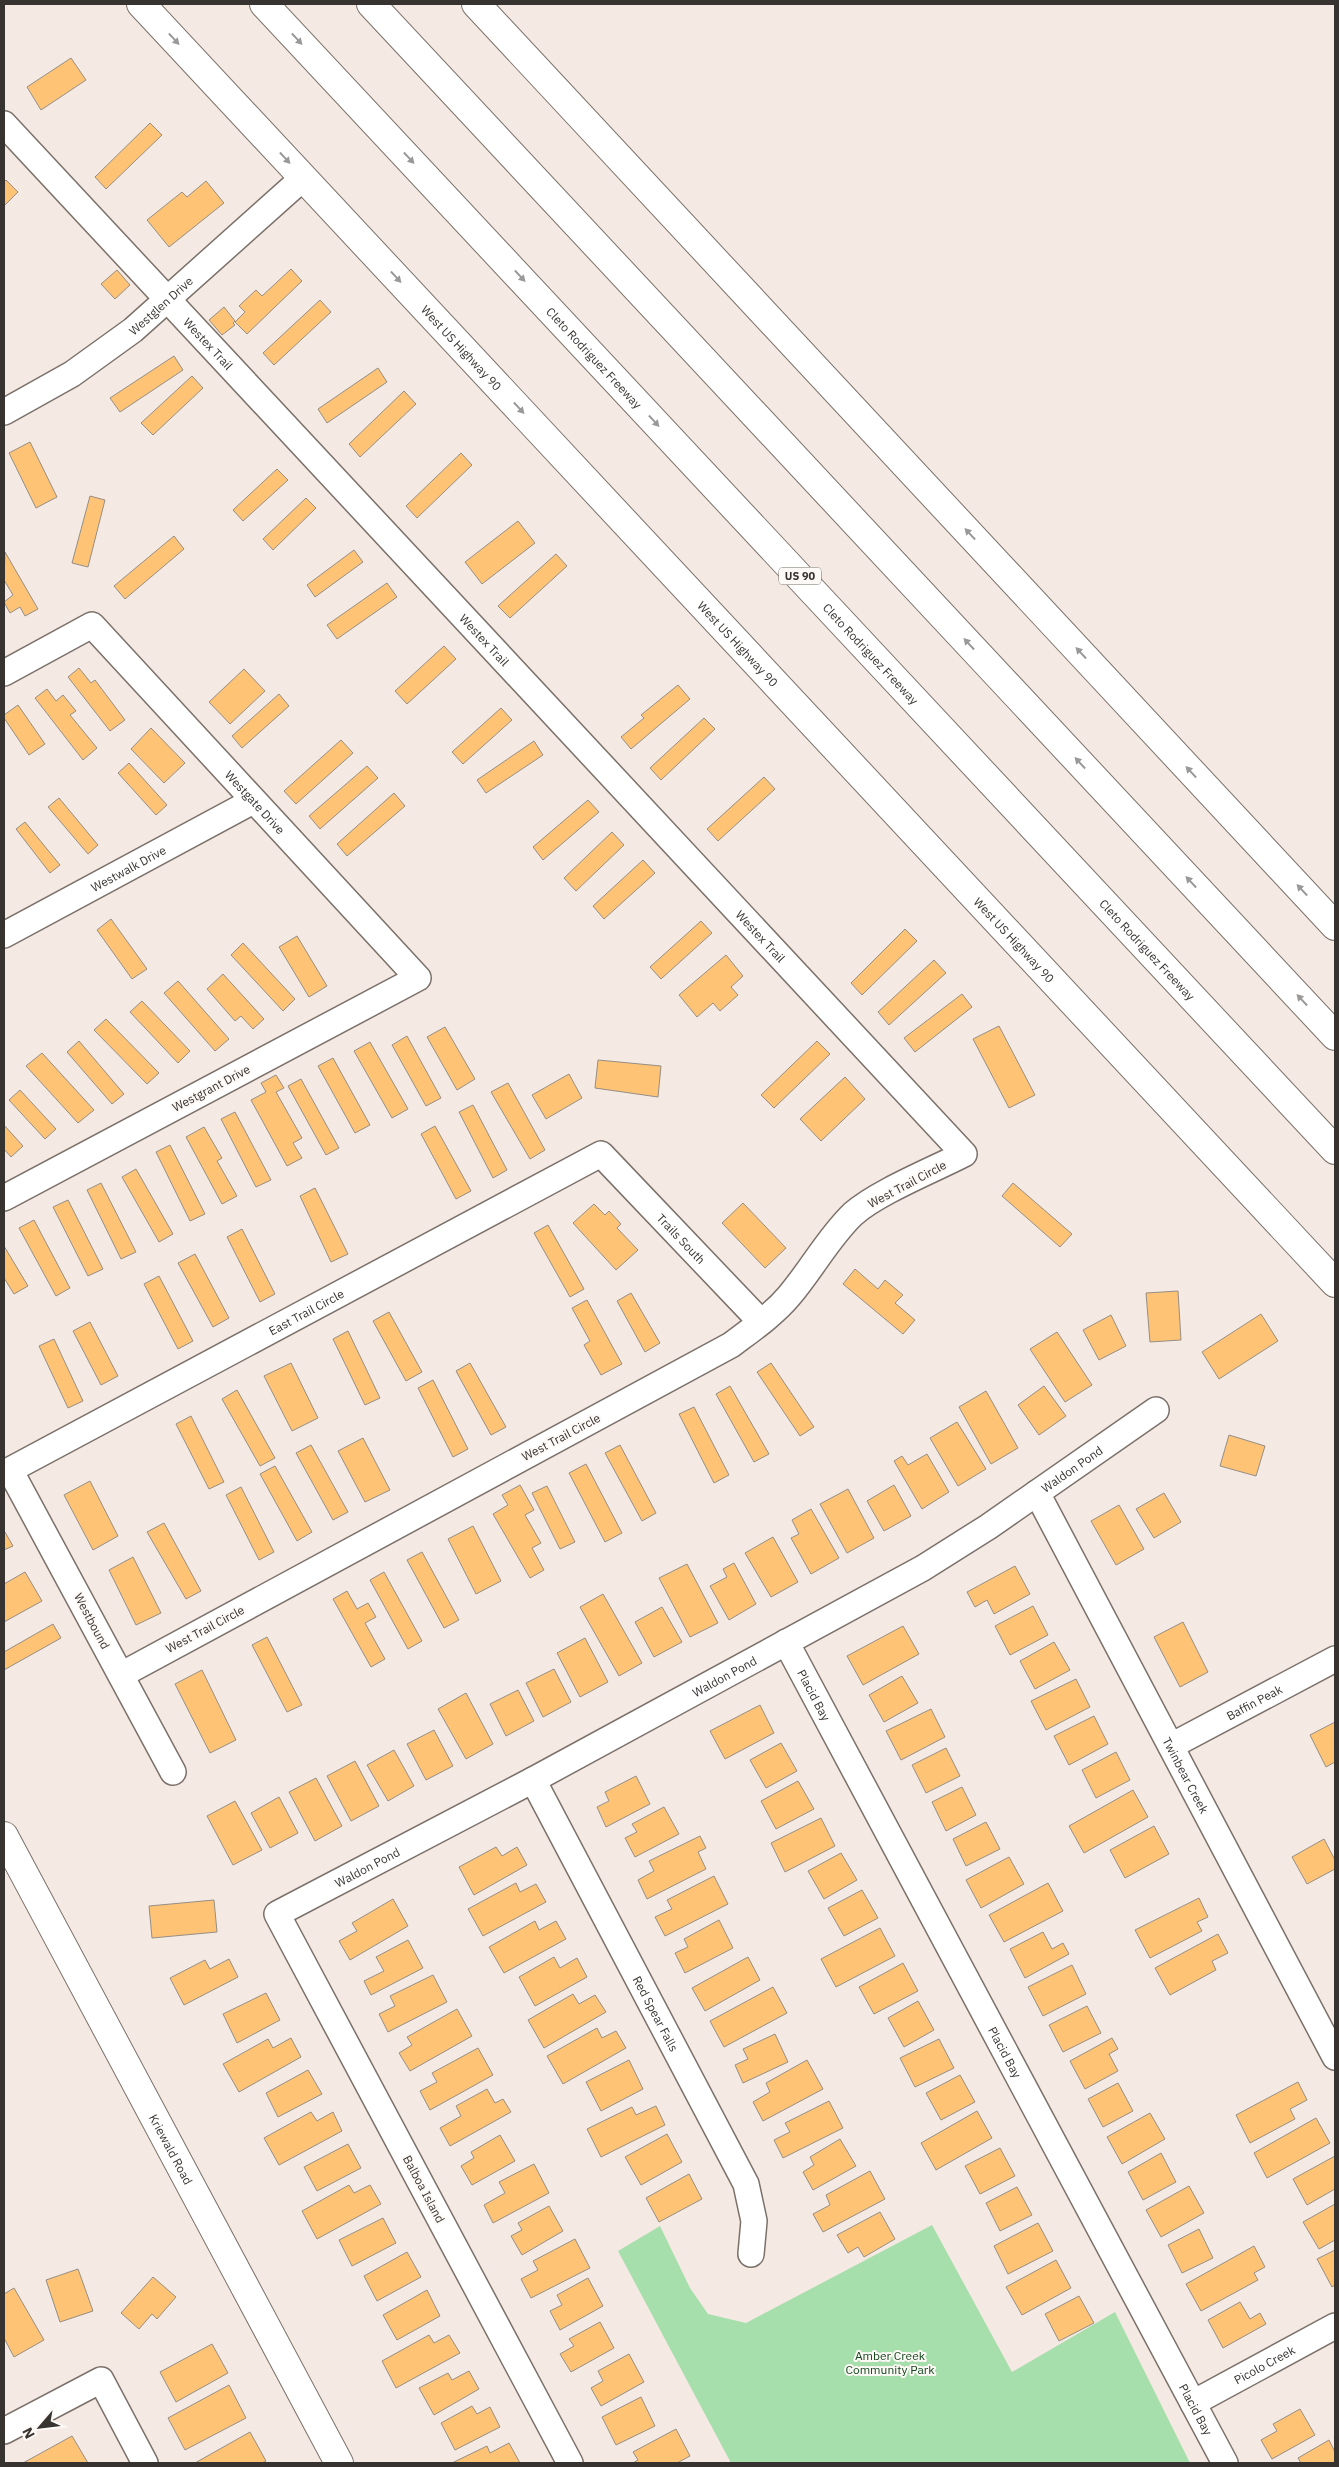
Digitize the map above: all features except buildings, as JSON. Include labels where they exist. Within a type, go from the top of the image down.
[{"type":"main road","name":"West US Highway 90","points":[[140,4],[1335,1283]]},
{"type":"main road","name":"Cleto Rodriguez Freeway","points":[[264,4],[1335,1150]]},
{"type":"main road","points":[[371,4],[1335,1036]]},
{"type":"main road","points":[[476,4],[1335,926]]},
{"type":"main road","name":"Kriewald Road","points":[[4,1836],[339,2463]]},
{"type":"street","name":"Westex Trail","points":[[4,124],[964,1154]]},
{"type":"street","name":"Westglen Drive","points":[[4,412],[72,374],[134,330],[303,178]]},
{"type":"street","name":"Westgate Drive","points":[[4,673],[92,625],[418,978]]},
{"type":"street","name":"Westwalk Drive","points":[[4,935],[253,801]]},
{"type":"street","name":"Westgrant Drive","points":[[4,1198],[418,978]]},
{"type":"street","name":"Trails South","points":[[601,1154],[761,1322]]},
{"type":"street","name":"East Trail Circle","points":[[10,1470],[601,1154]]},
{"type":"street","name":"West Trail Circle","points":[[121,1674],[731,1345],[761,1322],[789,1296],[821,1251],[855,1213],[870,1202],[964,1154]]},
{"type":"street","name":"Waldon Pond","points":[[277,1914],[533,1780],[923,1568],[1037,1493],[1156,1410]]},
{"type":"street","name":"Westbound","points":[[10,1470],[173,1772]]},
{"type":"street","name":"Twinbear Creek","points":[[1037,1493],[1335,2057]]},
{"type":"street","name":"Placid Bay","points":[[786,1642],[1225,2463]]},
{"type":"street","name":"Baffin Peak","points":[[1171,1746],[1335,1659]]},
{"type":"street","name":"Red Spear Falls","points":[[533,1780],[746,2184],[754,2221],[751,2254]]},
{"type":"street","name":"Balboa Island","points":[[277,1914],[570,2463]]},
{"type":"street","name":"Picolo Creek","points":[[1193,2403],[1335,2326]]},
{"type":"street","points":[[4,2431],[101,2380],[145,2463]]},
{"type":"green space","name":"Amber Creek Community Park","points":[[932,2225],[1012,2372],[1115,2312],[1190,2463],[731,2463],[618,2251],[660,2226],[690,2288],[708,2314],[746,2323]]}]
